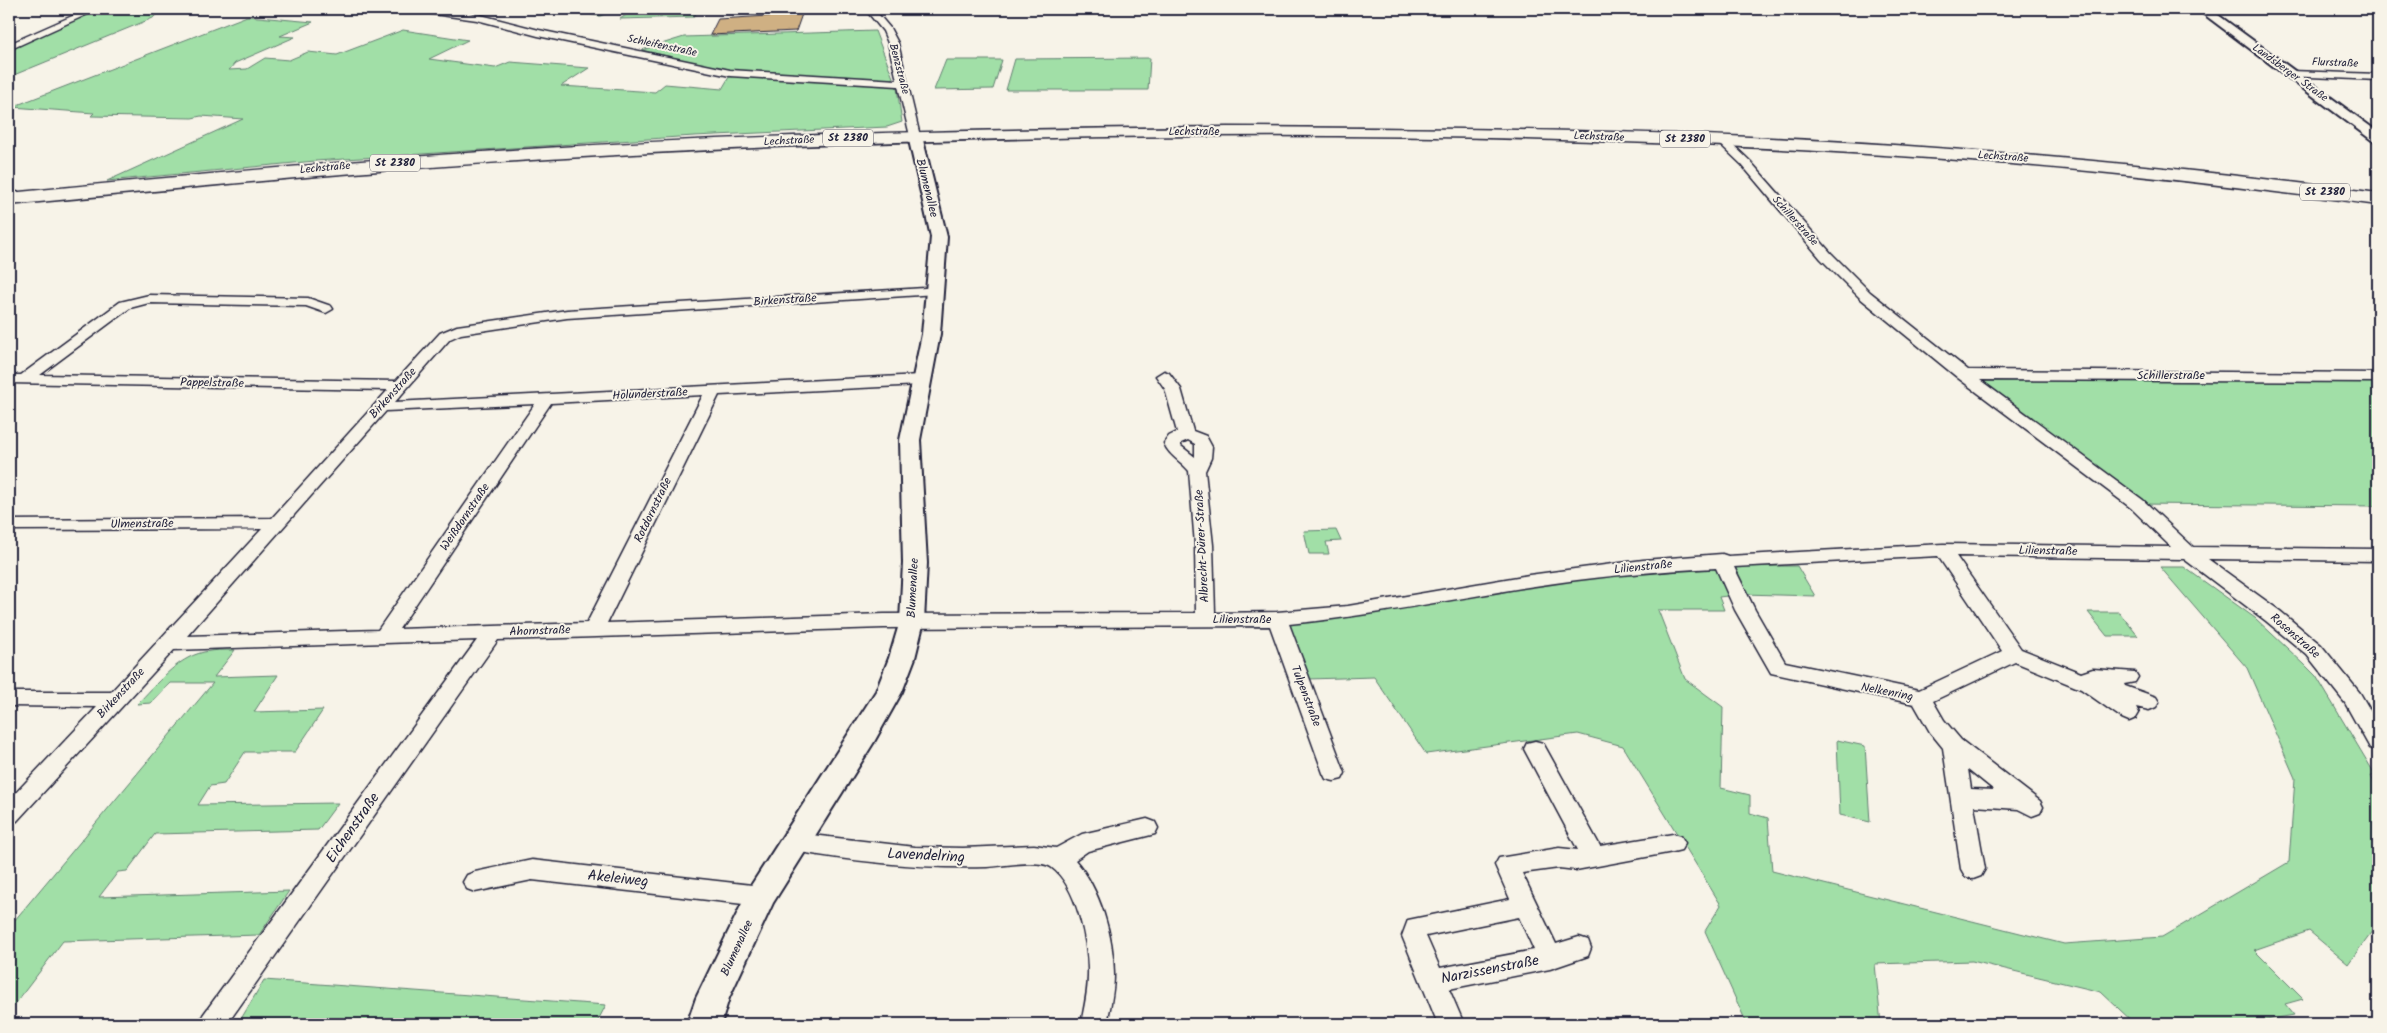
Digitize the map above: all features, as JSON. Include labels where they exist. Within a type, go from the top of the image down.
[{"type":"main road","name":"Lechstraße","points":[[9,199],[168,182],[379,164],[772,141],[914,136],[1298,131],[1723,141],[2024,158],[2191,175],[2378,199]]},
{"type":"street","points":[[9,47],[95,9]]},
{"type":"street","name":"Schleifenstraße","points":[[419,9],[477,17],[538,33],[730,73],[904,83]]},
{"type":"street","name":"Benzstraße","points":[[869,9],[890,37],[904,83],[914,136]]},
{"type":"street","name":"Landsberger Straße","points":[[2203,9],[2378,138]]},
{"type":"street","name":"Flurstraße","points":[[2291,74],[2378,77]]},
{"type":"street","name":"Blumenallee","points":[[704,1024],[713,998],[761,896],[864,735],[889,692],[902,658],[912,621],[915,563],[910,440],[920,380],[931,334],[939,237],[914,136]]},
{"type":"street","name":"Schillerstraße","points":[[1723,141],[1746,163],[1826,256],[1865,294],[1963,375],[2137,504],[2187,552]]},
{"type":"street","name":"Birkenstraße","points":[[9,815],[168,643],[445,336],[457,330],[558,315],[936,290]]},
{"type":"street","name":"Pappelstraße","points":[[16,379],[124,305],[149,299],[308,302],[326,310]]},
{"type":"street","name":"Schillerstraße","points":[[1963,375],[2378,377]]},
{"type":"street","name":"Albrecht-Dürer-Straße","points":[[1164,376],[1173,389],[1186,435],[1197,437],[1203,444],[1203,456],[1197,471],[1204,545],[1206,620]]},
{"type":"street","name":"Pappelstraße","points":[[16,379],[400,386]]},
{"type":"street","name":"Holunderstraße","points":[[380,408],[920,380]]},
{"type":"street","name":"Rotdornstraße","points":[[594,629],[714,391]]},
{"type":"street","name":"Weißdornstraße","points":[[385,635],[545,400]]},
{"type":"street","name":"Ulmenstraße","points":[[9,525],[276,523]]},
{"type":"street","points":[[1944,550],[2014,654],[2105,684],[2137,700],[2149,702]]},
{"type":"street","name":"Lilienstraße","points":[[912,621],[1277,619],[1348,612],[1529,581],[1643,566],[1722,560],[1944,550],[2378,555]]},
{"type":"street","name":"Rosenstraße","points":[[2187,552],[2273,616],[2314,650],[2352,698],[2378,742]]},
{"type":"street","name":"Nelkenring","points":[[1722,560],[1745,610],[1778,668],[1921,698],[2014,654]]},
{"type":"street","name":"Tulpenstraße","points":[[1277,619],[1334,773]]},
{"type":"street","name":"Ahornstraße","points":[[168,643],[385,635],[912,621]]},
{"type":"street","name":"Eichenstraße","points":[[212,1024],[493,632]]},
{"type":"street","points":[[2105,684],[2128,713]]},
{"type":"street","points":[[1921,698],[1937,726],[1954,746],[2027,803],[1962,797]]},
{"type":"street","points":[[9,699],[114,700]]},
{"type":"street","points":[[1954,746],[1973,869]]},
{"type":"street","points":[[1535,749],[1594,857]]},
{"type":"street","points":[[1094,1024],[1101,968],[1094,922],[1073,875],[1058,859],[1082,843],[1147,828]]},
{"type":"street","name":"Lavendelring","points":[[794,842],[908,857],[974,858],[1039,854],[1058,859]]},
{"type":"street","name":"Narzissenstraße","points":[[1433,982],[1550,958],[1507,865],[1559,858],[1576,860],[1673,843]]},
{"type":"street","name":"Akeleiweg","points":[[475,882],[532,870],[761,896]]},
{"type":"street","name":"Narzissenstraße","points":[[1446,1023],[1433,982],[1414,936],[1417,926],[1525,906]]},
{"type":"street","points":[[1550,958],[1562,952],[1579,948]]},
{"type":"green space","points":[[161,9],[153,18],[9,77],[9,49],[91,12]]},
{"type":"green space","points":[[552,9],[617,9],[600,16]]},
{"type":"green space","points":[[635,9],[698,9],[694,17],[620,19]]},
{"type":"green space","points":[[247,16],[313,22],[280,36],[295,37],[235,63],[229,70],[247,69],[265,58],[289,60],[308,52],[337,55],[403,30],[468,40],[429,59],[495,68],[510,62],[589,68],[561,86],[655,92],[665,84],[722,89],[732,72],[642,50],[684,37],[875,31],[897,88],[902,122],[887,127],[694,136],[315,161],[107,181],[243,119],[201,116],[192,118],[91,116],[94,113],[12,107]]},
{"type":"green space","points":[[1150,58],[1148,90],[1006,90],[1015,59]]},
{"type":"green space","points":[[946,60],[1002,60],[993,89],[934,90]]},
{"type":"green space","points":[[1970,375],[2378,379],[2378,506],[2137,504]]},
{"type":"green space","points":[[1336,530],[1341,541],[1326,542],[1329,554],[1309,554],[1304,531]]},
{"type":"green space","points":[[1704,566],[1797,566],[1815,596],[1743,594],[1719,597],[1724,610],[1658,610],[1685,679],[1723,707],[1721,788],[1750,795],[1750,813],[1768,818],[1772,871],[2064,944],[2162,937],[2289,862],[2295,778],[2247,668],[2160,567],[2184,567],[2255,618],[2316,676],[2376,776],[2371,776],[2378,790],[2376,790],[2378,794],[2378,923],[2348,964],[2309,931],[2254,950],[2303,999],[2285,1004],[2294,1015],[2244,1024],[2135,1024],[2101,992],[1972,961],[1875,964],[1881,1024],[1747,1024],[1705,931],[1721,905],[1623,746],[1578,734],[1426,754],[1374,677],[1308,679],[1282,618],[1554,581]]},
{"type":"green space","points":[[2088,612],[2119,612],[2138,636],[2107,636]]},
{"type":"green space","points":[[235,650],[214,677],[278,675],[254,712],[323,710],[295,752],[245,752],[224,784],[210,786],[198,805],[338,803],[318,830],[155,834],[127,871],[118,872],[99,897],[289,891],[259,935],[63,941],[9,1012],[9,927],[213,683],[170,683],[151,703],[137,704],[167,673],[184,660],[204,652]]},
{"type":"green space","points":[[1837,740],[1865,746],[1870,822],[1840,815]]},
{"type":"green space","points":[[264,980],[606,1005],[596,1024],[238,1024]]},
{"type":"building","points":[[802,14],[796,31],[710,35],[718,19]]}]
